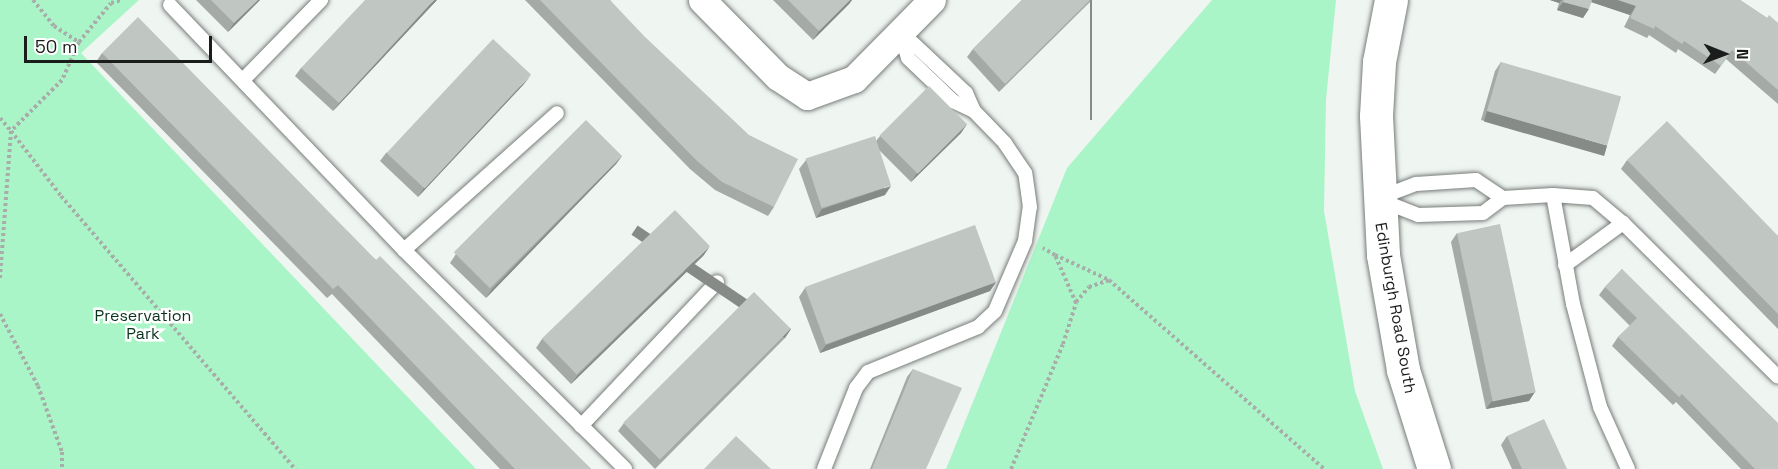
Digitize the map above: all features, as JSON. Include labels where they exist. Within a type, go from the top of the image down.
[{"type":"main road","name":"Edinburgh Road South","points":[[1391,0],[1379,62],[1378,199],[1383,255],[1403,370],[1434,469]]},
{"type":"street","points":[[702,0],[778,77],[807,96],[854,78],[932,0]]},
{"type":"lane","points":[[243,80],[321,0]]},
{"type":"lane","points":[[170,5],[404,250],[625,469]]},
{"type":"lane","points":[[824,469],[856,388],[868,372],[978,327],[995,311],[1025,242],[1030,207],[1025,173],[1005,143],[974,111],[953,102],[908,58],[900,31]]},
{"type":"lane","points":[[404,250],[557,113]]},
{"type":"lane","points":[[1378,199],[1416,184],[1476,180],[1503,198]]},
{"type":"lane","points":[[1378,199],[1418,215],[1483,213],[1503,198],[1553,195],[1593,198],[1623,223],[1778,378]]},
{"type":"lane","points":[[1553,195],[1565,266],[1600,407],[1628,469]]},
{"type":"lane","points":[[1565,266],[1623,223]]},
{"type":"lane","points":[[581,426],[717,282]]},
{"type":"path","points":[[33,0],[54,26],[79,42]]},
{"type":"path","points":[[0,279],[11,131],[62,80],[79,42],[111,3],[120,0]]},
{"type":"path","points":[[0,118],[61,196],[296,469]]},
{"type":"path","points":[[1025,242],[1108,280],[1324,469]]},
{"type":"path","points":[[1055,255],[1076,303]]},
{"type":"path","points":[[1011,469],[1063,344],[1076,303],[1089,287],[1108,280]]},
{"type":"path","points":[[0,314],[38,386],[62,452],[62,469]]},
{"type":"green space","name":"Preservation Park","points":[[0,0],[139,0],[81,53],[476,469],[0,469]]},
{"type":"green space","points":[[1212,0],[1336,0],[1326,99],[1324,211],[1355,391],[1383,469],[946,469],[1067,168]]},
{"type":"building","points":[[211,0],[258,0],[234,23]]},
{"type":"building","points":[[365,0],[434,0],[339,103],[301,68]]},
{"type":"building","points":[[540,0],[610,0],[644,36],[749,135],[798,159],[774,207],[722,182],[696,160]]},
{"type":"building","points":[[788,0],[850,0],[819,31]]},
{"type":"building","points":[[1022,0],[1090,0],[1005,84],[973,49]]},
{"type":"building","points":[[1564,0],[1592,0],[1589,9],[1563,2]]},
{"type":"building","points":[[1618,0],[1740,0],[1767,18],[1769,15],[1778,23],[1778,90],[1732,50],[1721,66],[1684,41],[1682,44],[1655,26],[1654,29],[1630,18],[1636,6]]},
{"type":"building","points":[[138,17],[376,260],[380,256],[591,469],[515,469],[338,285],[333,289],[102,53]]},
{"type":"building","points":[[493,39],[531,74],[425,189],[387,153]]},
{"type":"building","points":[[1501,62],[1621,96],[1607,145],[1487,111]]},
{"type":"building","points":[[929,86],[967,124],[918,174],[880,135]]},
{"type":"building","points":[[586,120],[622,156],[490,288],[454,252]]},
{"type":"building","points":[[1667,121],[1778,236],[1778,314],[1627,160]]},
{"type":"building","points":[[875,136],[891,185],[822,208],[806,159]]},
{"type":"building","points":[[675,210],[710,246],[577,374],[542,339]]},
{"type":"building","points":[[1500,224],[1536,392],[1493,401],[1457,233]]},
{"type":"building","points":[[975,225],[996,282],[826,344],[805,287]]},
{"type":"building","points":[[1622,269],[1778,423],[1778,469],[1755,469],[1682,394],[1679,397],[1618,337],[1637,318],[1605,287]]},
{"type":"building","points":[[754,292],[791,329],[660,460],[623,423]]},
{"type":"building","points":[[913,369],[962,388],[926,469],[872,469]]},
{"type":"building","points":[[1544,419],[1567,469],[1522,469],[1507,436]]},
{"type":"building","points":[[736,436],[771,469],[704,469]]}]
